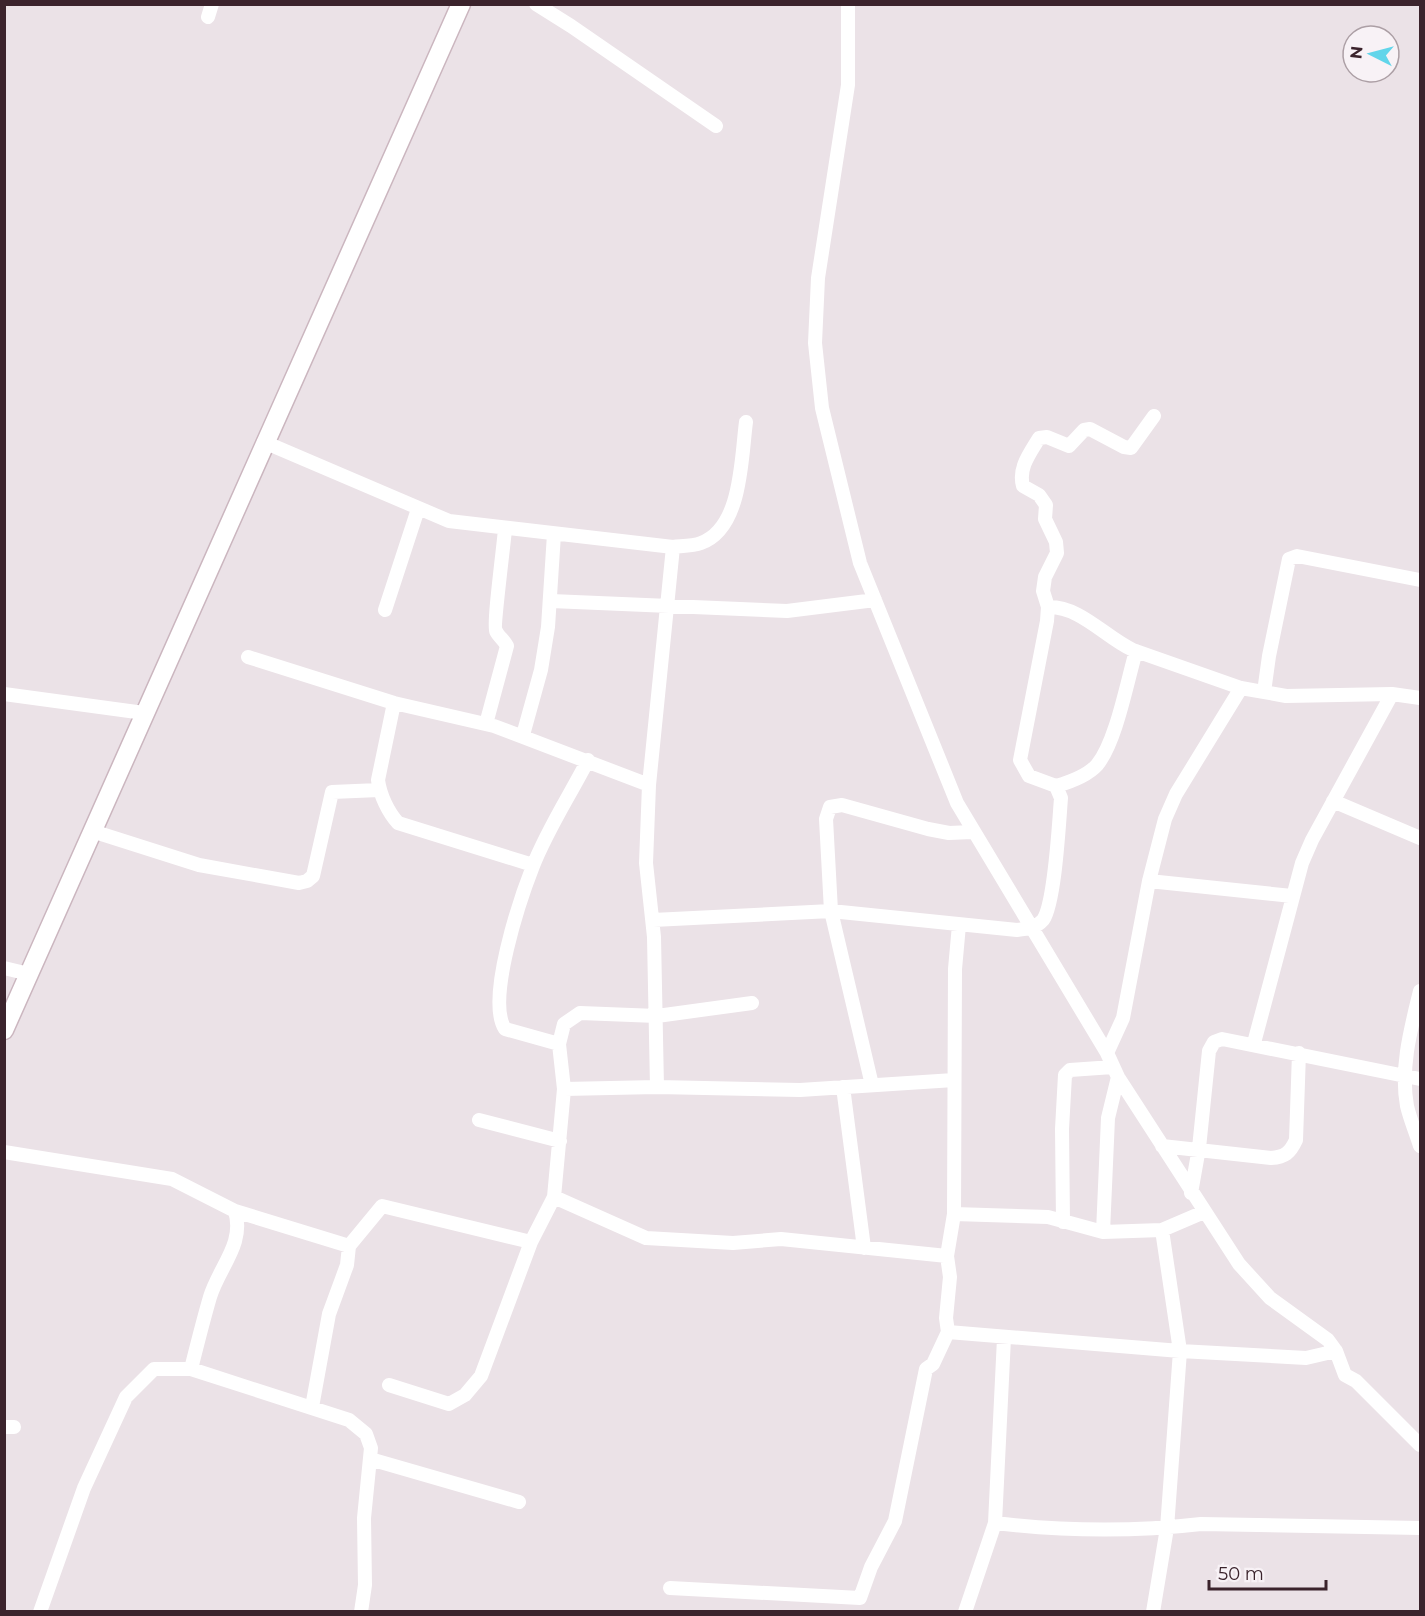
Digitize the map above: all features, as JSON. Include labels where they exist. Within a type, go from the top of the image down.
[{"type":"main road","points":[[4,1030],[460,4]]},
{"type":"street","points":[[536,4],[716,126]]},
{"type":"street","points":[[848,4],[848,85],[819,278],[815,343],[822,408],[860,563],[948,781],[972,832],[1191,1192],[1239,1264],[1270,1298],[1328,1340],[1336,1351],[1345,1375],[1356,1381],[1420,1445]]},
{"type":"street","points":[[1136,651],[1107,750],[1095,767],[1074,780],[1056,786],[1029,776],[1020,760],[1048,607],[1043,591],[1045,577],[1057,553],[1056,542],[1045,519],[1046,505],[1039,495],[1023,486],[1021,478],[1025,461],[1039,438],[1047,437],[1069,446],[1084,430],[1090,429],[1124,447],[1131,448],[1154,416]]},
{"type":"street","points":[[264,442],[418,509],[449,520],[505,529],[673,548],[702,543],[719,531],[731,515],[746,422]]},
{"type":"street","points":[[385,610],[418,509]]},
{"type":"street","points":[[486,724],[507,646],[495,631],[505,529]]},
{"type":"street","points":[[523,735],[541,670],[551,601],[554,534]]},
{"type":"street","points":[[657,1086],[653,920],[646,863],[649,785],[673,548]]},
{"type":"street","points":[[1264,692],[1289,559],[1297,556],[1420,580]]},
{"type":"street","points":[[551,601],[667,608],[787,611],[875,600]]},
{"type":"street","points":[[1048,607],[1061,607],[1074,613],[1117,643],[1136,651],[1241,688],[1286,696],[1392,694],[1420,698]]},
{"type":"street","points":[[248,657],[394,703],[523,735],[649,785]]},
{"type":"street","points":[[1107,1053],[1124,1018],[1149,881],[1165,819],[1176,794],[1241,688]]},
{"type":"street","points":[[4,694],[144,713]]},
{"type":"street","points":[[1254,1043],[1292,896],[1311,840],[1392,694]]},
{"type":"street","points":[[394,703],[378,780],[379,790],[398,823],[533,865]]},
{"type":"street","points":[[559,1044],[505,1029],[498,1019],[497,998],[511,935],[533,865],[588,760]]},
{"type":"street","points":[[653,920],[831,911],[1017,930],[1032,928],[1043,919],[1050,900],[1061,798],[1056,786]]},
{"type":"street","points":[[92,831],[199,866],[299,883],[313,876],[332,792],[379,790]]},
{"type":"street","points":[[1333,801],[1420,838]]},
{"type":"street","points":[[872,1085],[831,911],[826,819],[830,807],[842,805],[949,833],[972,832]]},
{"type":"street","points":[[1149,881],[1292,896]]},
{"type":"street","points":[[670,1588],[860,1598],[871,1567],[895,1521],[926,1369],[933,1364],[948,1332],[946,1318],[950,1277],[947,1256],[954,1214],[955,969],[959,925]]},
{"type":"street","points":[[4,968],[29,974]]},
{"type":"street","points":[[1420,991],[1410,1034],[1405,1077],[1407,1106],[1420,1146]]},
{"type":"street","points":[[389,1385],[449,1404],[465,1395],[481,1376],[531,1242],[554,1197],[564,1089],[559,1044],[564,1024],[580,1013],[657,1016],[752,1003]]},
{"type":"street","points":[[1191,1192],[1199,1149],[1209,1052],[1214,1042],[1221,1038],[1420,1079]]},
{"type":"street","points":[[1162,1146],[1270,1158],[1283,1157],[1291,1150],[1296,1140],[1299,1053]]},
{"type":"street","points":[[1063,1222],[1062,1129],[1065,1075],[1070,1070],[1116,1072]]},
{"type":"street","points":[[1103,1232],[1108,1118],[1116,1072]]},
{"type":"street","points":[[564,1089],[657,1086],[800,1090],[954,1080]]},
{"type":"street","points":[[843,1087],[864,1248]]},
{"type":"street","points":[[479,1120],[560,1141]]},
{"type":"street","points":[[4,1152],[172,1179],[235,1210],[349,1246]]},
{"type":"street","points":[[554,1197],[646,1238],[733,1243],[781,1239],[947,1256]]},
{"type":"street","points":[[312,1407],[329,1314],[347,1265],[349,1246],[382,1206],[531,1242]]},
{"type":"street","points":[[191,1369],[210,1294],[235,1243],[238,1222],[235,1210]]},
{"type":"street","points":[[954,1214],[1048,1217],[1103,1232],[1162,1230],[1204,1212]]},
{"type":"street","points":[[1153,1611],[1167,1528],[1180,1351],[1162,1230]]},
{"type":"street","points":[[948,1332],[1180,1351],[1305,1358],[1336,1351]]},
{"type":"street","points":[[965,1611],[995,1522],[1004,1338]]},
{"type":"street","points":[[40,1611],[84,1488],[126,1397],[154,1369],[191,1369],[312,1407],[349,1420],[359,1427],[369,1442],[370,1460],[364,1518],[365,1585],[361,1611]]},
{"type":"street","points":[[370,1460],[519,1502]]},
{"type":"street","points":[[995,1522],[1048,1529],[1167,1528],[1201,1524],[1420,1528]]}]
